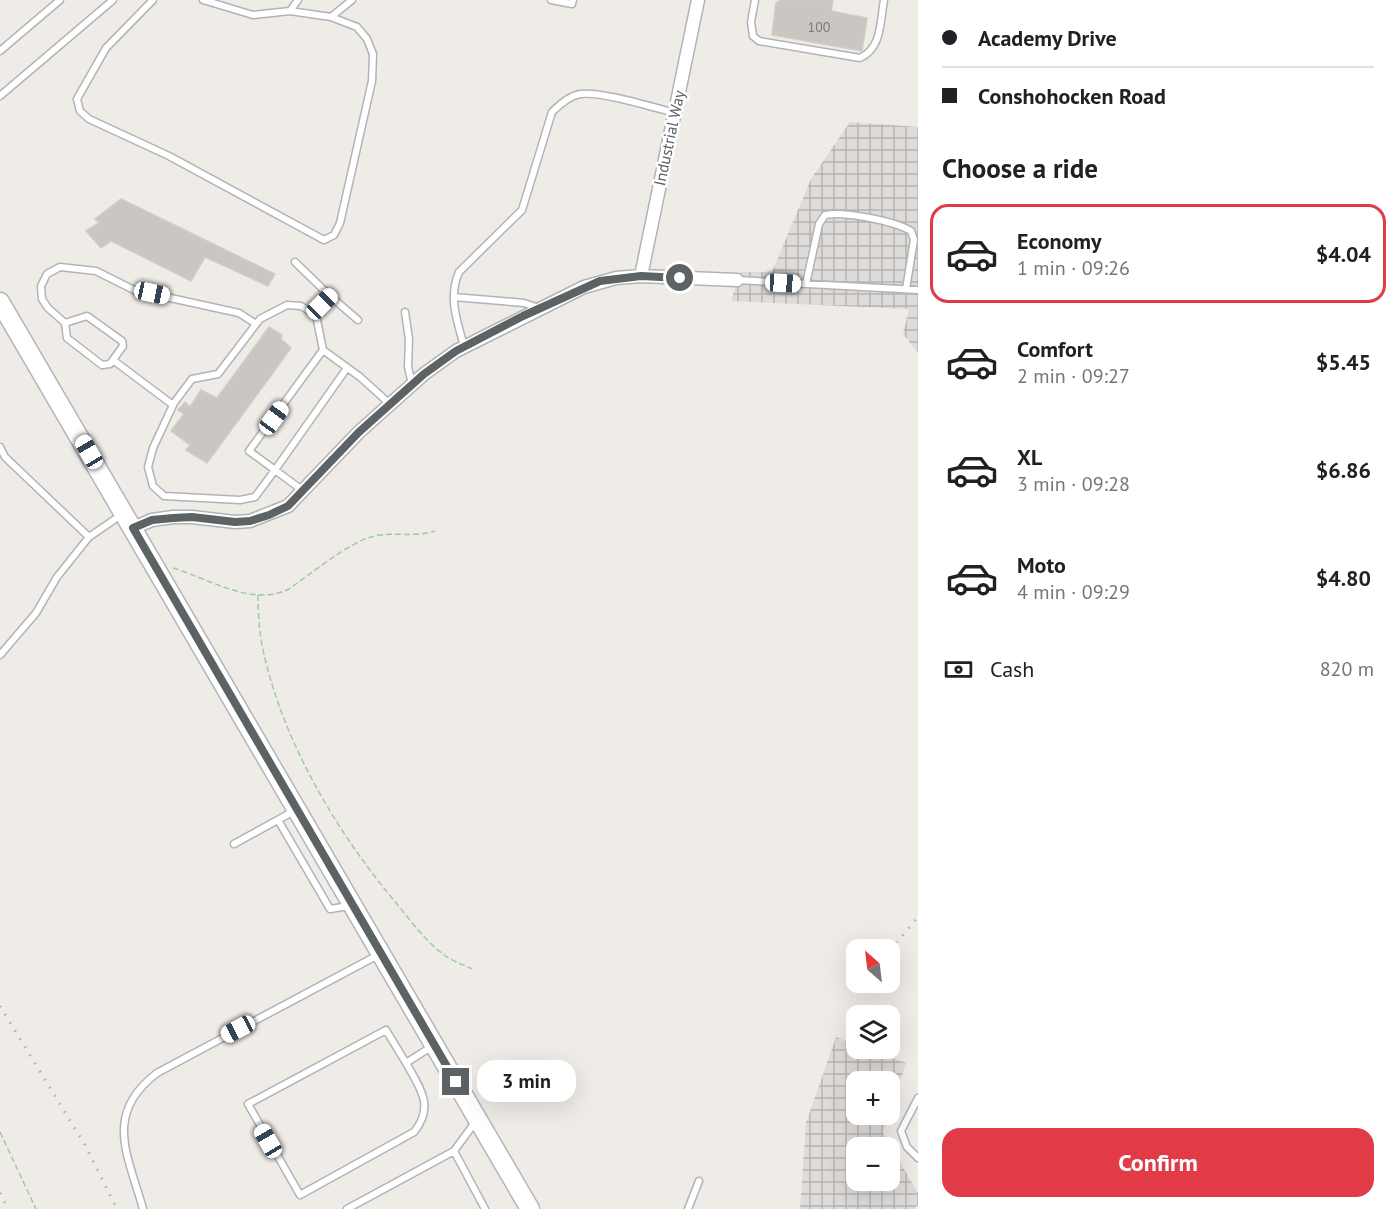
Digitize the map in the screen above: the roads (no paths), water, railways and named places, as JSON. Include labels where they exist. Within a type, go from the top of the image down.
[{"type":"main road","points":[[0,302],[530,1209]]},
{"type":"street","name":"Industrial Way","points":[[641,276],[698,0]]},
{"type":"street","points":[[129,521],[192,517],[235,522],[250,521],[288,506],[359,432],[424,374],[464,347],[539,308],[600,281],[641,276],[737,280]]},
{"type":"lane","points":[[0,51],[60,0]]},
{"type":"lane","points":[[0,96],[113,0]]},
{"type":"lane","points":[[153,0],[106,48],[77,99],[80,111],[89,119],[169,156],[324,240],[334,235],[340,223],[372,81],[373,54],[368,39],[357,27],[331,17],[290,11],[253,15],[203,0]]},
{"type":"lane","points":[[290,11],[298,0]]},
{"type":"lane","points":[[331,17],[352,0]]},
{"type":"lane","points":[[551,0],[572,4],[573,0]]},
{"type":"lane","points":[[755,0],[751,22],[753,36],[759,41],[860,58],[869,54],[877,40],[884,0]]},
{"type":"lane","points":[[464,347],[453,305],[455,282],[459,272],[522,210],[552,112],[562,102],[579,94],[602,96],[675,112]]},
{"type":"lane","points":[[806,284],[819,224],[825,215],[836,212],[901,225],[911,231],[914,240],[906,289]]},
{"type":"lane","points":[[295,262],[358,320]]},
{"type":"lane","points":[[65,323],[87,316],[122,341],[123,346],[110,364],[102,365],[67,338],[65,323],[42,300],[41,286],[47,274],[60,267],[96,271],[134,290],[239,313],[256,324]]},
{"type":"lane","points":[[737,280],[918,290]]},
{"type":"lane","points":[[313,313],[330,296]]},
{"type":"lane","points":[[454,297],[524,303],[539,308]]},
{"type":"lane","points":[[347,368],[255,497],[240,500],[164,496],[153,486],[148,467],[153,448],[173,405],[192,379],[218,374],[260,319],[287,305],[301,306],[316,315],[323,350],[360,377],[390,404]]},
{"type":"lane","points":[[405,312],[409,339],[408,367],[412,384]]},
{"type":"lane","points":[[302,490],[249,451],[323,350]]},
{"type":"lane","points":[[113,360],[173,405]]},
{"type":"lane","points":[[0,447],[2,458],[89,537]]},
{"type":"lane","points":[[0,655],[36,613],[57,578],[89,537],[129,521]]},
{"type":"lane","points":[[234,844],[297,809]]},
{"type":"lane","points":[[278,820],[330,909],[353,905]]},
{"type":"lane","points":[[143,1209],[124,1143],[123,1122],[129,1102],[141,1085],[157,1072],[381,954]]},
{"type":"lane","points":[[386,1030],[406,1063],[424,1101],[421,1123],[414,1132],[300,1195],[248,1104],[386,1030]]},
{"type":"lane","points":[[406,1063],[435,1045]]},
{"type":"lane","points":[[918,1098],[901,1131],[908,1147],[918,1158]]},
{"type":"lane","points":[[347,1209],[454,1151],[478,1119]]},
{"type":"lane","points":[[454,1151],[485,1209]]},
{"type":"lane","points":[[688,1209],[699,1181]]},
{"type":"railway","points":[[899,939],[918,917]]},
{"type":"railway","points":[[0,1006],[85,1145],[117,1209]]},
{"type":"railway","points":[[0,1193],[8,1209]]}]
